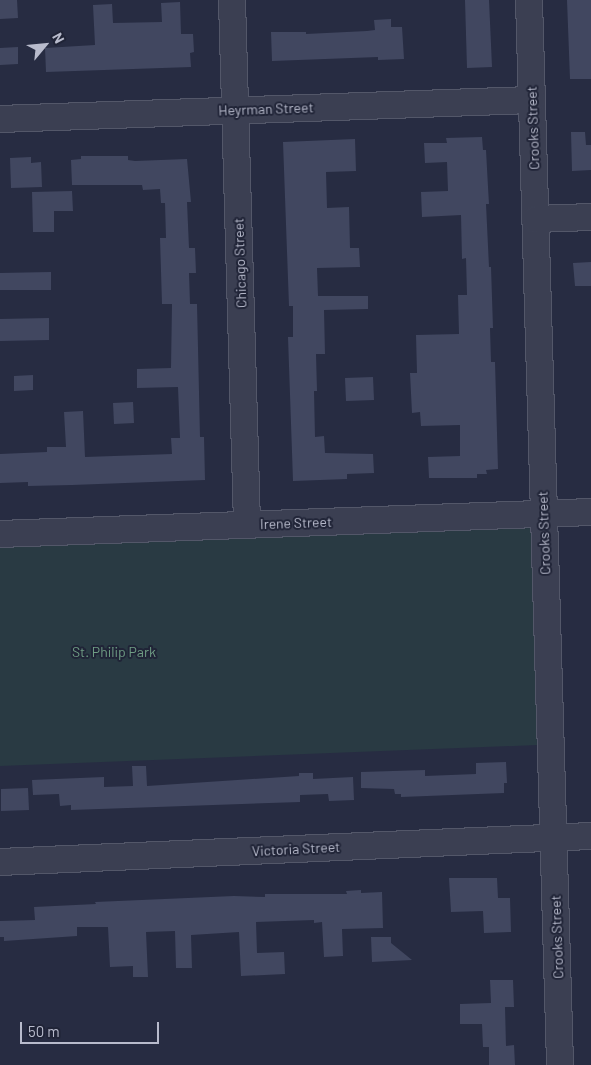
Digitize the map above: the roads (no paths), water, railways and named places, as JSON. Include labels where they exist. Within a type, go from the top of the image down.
[{"type":"street","name":"Chicago Street","points":[[232,0],[247,525]]},
{"type":"street","name":"Crooks Street","points":[[529,0],[560,1065]]},
{"type":"street","name":"Heyrman Street","points":[[0,118],[532,100]]},
{"type":"street","points":[[536,219],[591,217]]},
{"type":"street","name":"Irene Street","points":[[0,534],[591,512]]},
{"type":"street","name":"Victoria Street","points":[[0,862],[591,836]]},
{"type":"park label","name":"St. Philip Park","points":[[114,652]]}]
